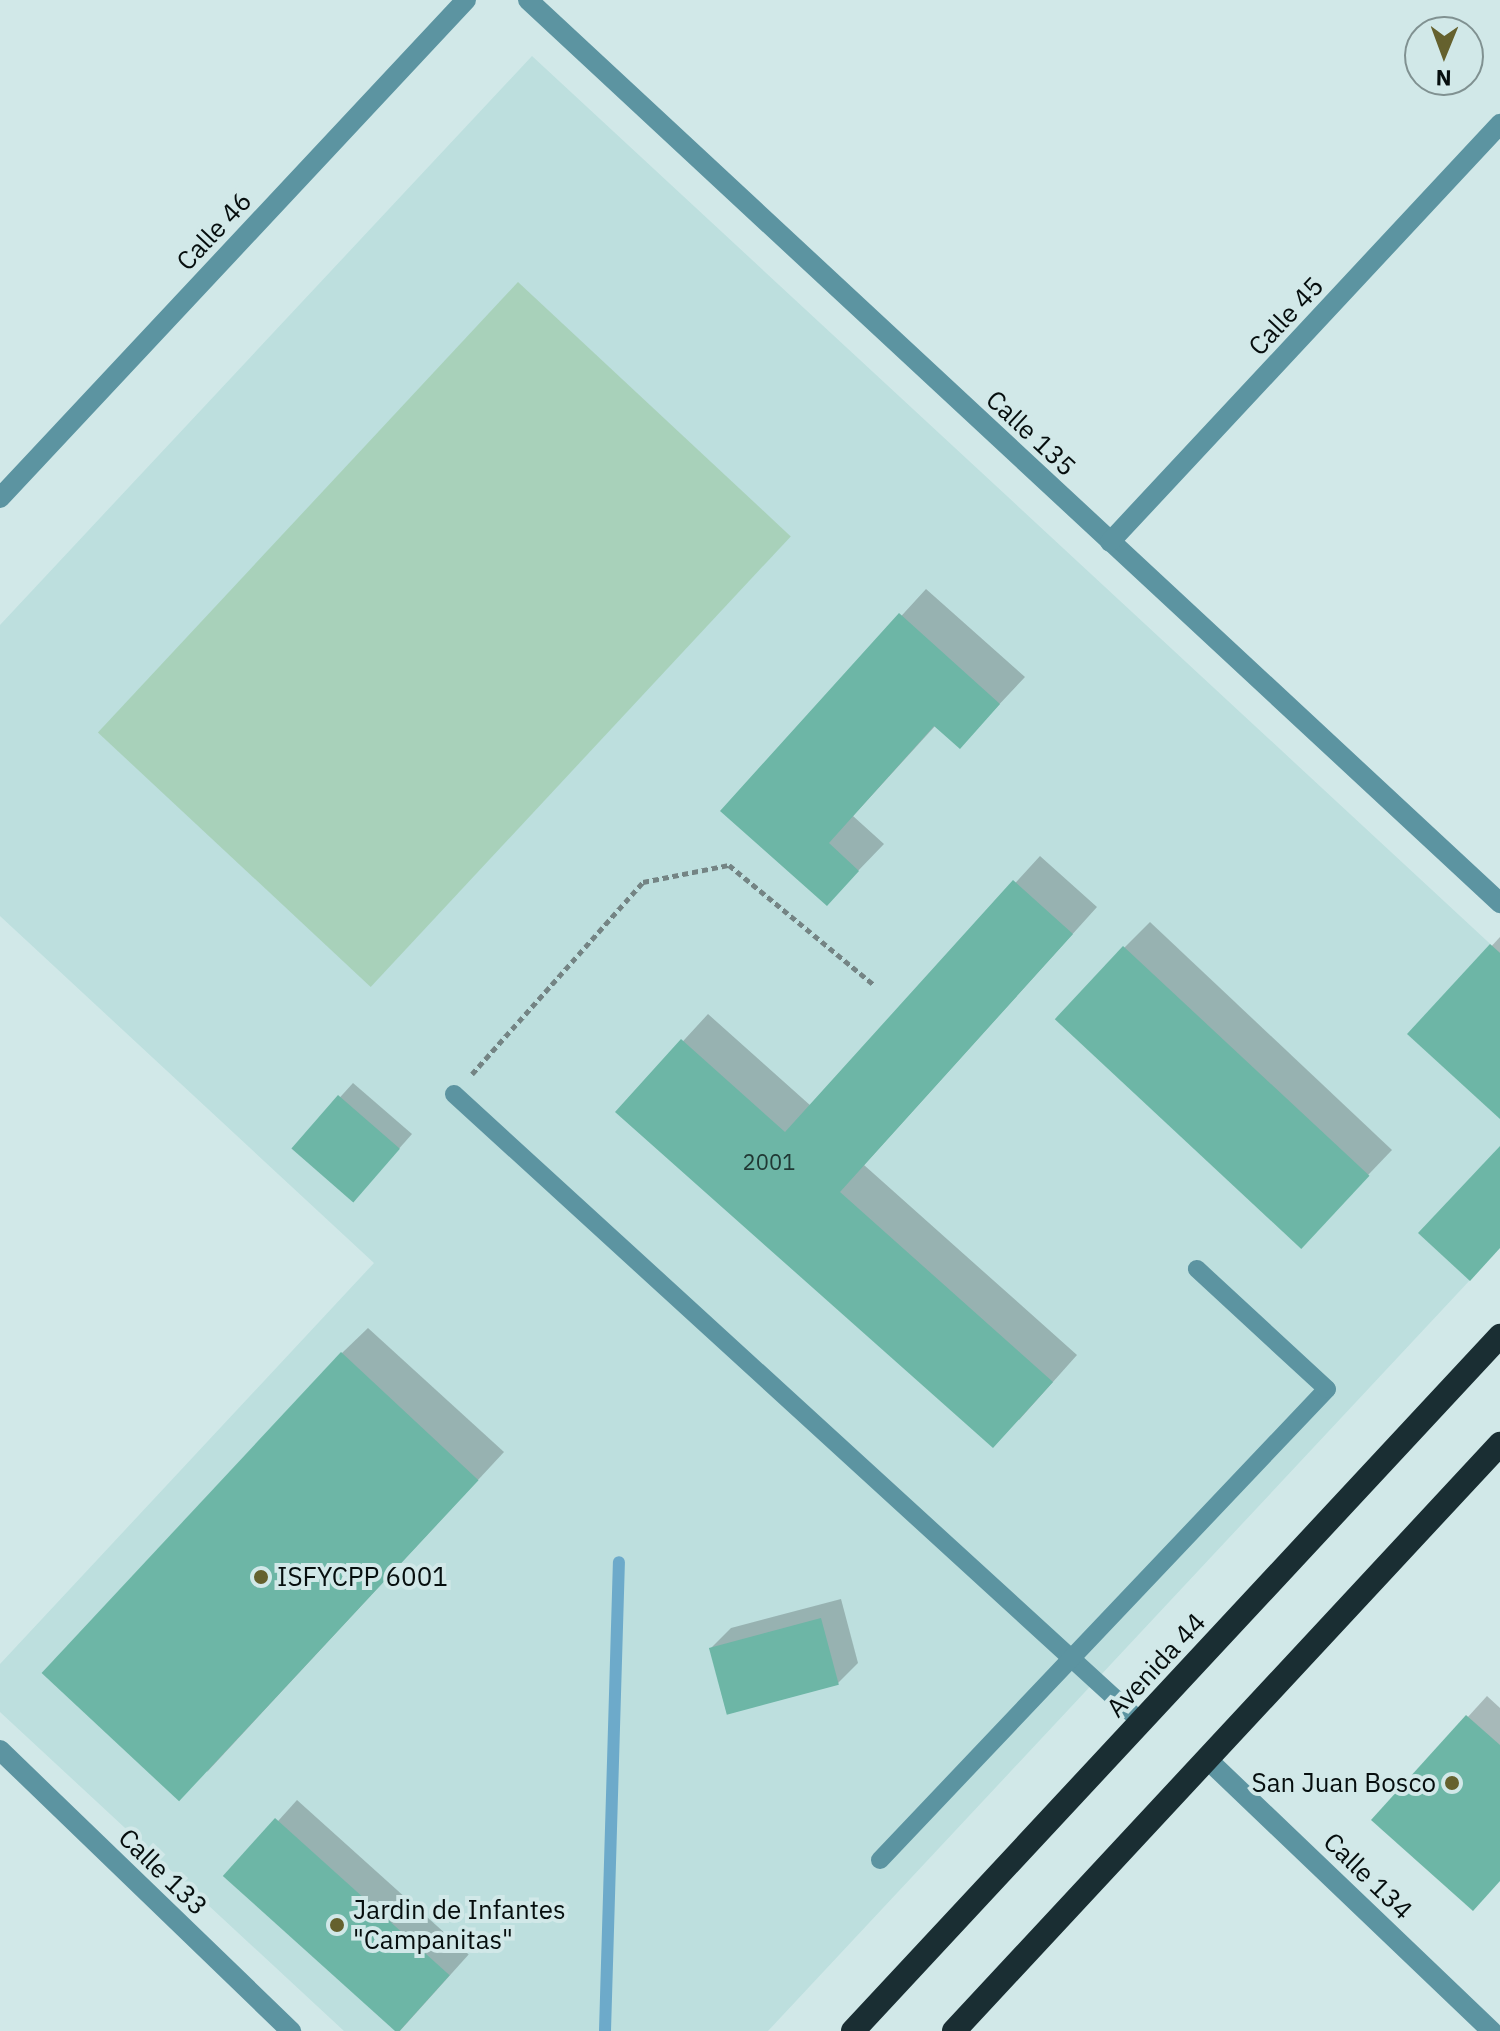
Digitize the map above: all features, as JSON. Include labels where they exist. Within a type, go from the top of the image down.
[{"type":"highway","name":"Avenida 44","points":[[853,2031],[1500,1336]]},
{"type":"highway","points":[[954,2031],[1500,1444]]},
{"type":"street","name":"Calle 46","points":[[0,498],[466,0]]},
{"type":"street","name":"Calle 135","points":[[528,0],[1500,903]]},
{"type":"street","name":"Calle 45","points":[[1110,542],[1500,124]]},
{"type":"street","name":"Calle 133","points":[[0,1750],[291,2031]]},
{"type":"street","name":"Calle 134","points":[[1207,1759],[1492,2031]]},
{"type":"lane","points":[[454,1094],[1141,1722]]},
{"type":"lane","points":[[880,1860],[1074,1660],[1327,1389],[1197,1269]]},
{"type":"path","points":[[454,1094],[643,882],[729,865],[873,984]]},
{"type":"shaded area","points":[[532,56],[1500,953],[1500,1248],[768,2031],[344,2031],[0,1712],[0,1664],[374,1263],[0,916],[0,625]]},
{"type":"green space","points":[[518,282],[791,536],[371,987],[98,733]]},
{"type":"building","points":[[899,613],[1000,704],[960,749],[934,726],[829,843],[859,871],[827,906],[720,811]]},
{"type":"building","points":[[1013,880],[1073,934],[840,1192],[1053,1382],[993,1448],[615,1112],[681,1039],[785,1132]]},
{"type":"building","points":[[1490,944],[1500,953],[1500,1119],[1407,1034]]},
{"type":"building","points":[[1123,946],[1369,1176],[1301,1249],[1055,1019]]},
{"type":"building","points":[[338,1095],[400,1149],[353,1202],[291,1149]]},
{"type":"building","points":[[1500,1146],[1500,1248],[1470,1281],[1418,1233]]},
{"type":"building","name":"ISFYCPP 6001","points":[[341,1352],[478,1480],[179,1801],[42,1673]]},
{"type":"building","points":[[821,1618],[839,1685],[727,1715],[709,1648]]},
{"type":"building","name":"San Juan Bosco","points":[[1466,1715],[1500,1745],[1500,1881],[1473,1911],[1371,1820]]},
{"type":"building","name":"Jardin de Infantes \"Campanitas\"","points":[[275,1818],[450,1975],[399,2031],[395,2031],[223,1876]]},
{"type":"waterway","points":[[605,2031],[619,1562]]},
{"type":"place","name":"ISFYCPP 6001","points":[[261,1577]]},
{"type":"place","name":"San Juan Bosco","points":[[1452,1783]]},
{"type":"place","name":"Jardin de Infantes \"Campanitas\"","points":[[337,1925]]}]
